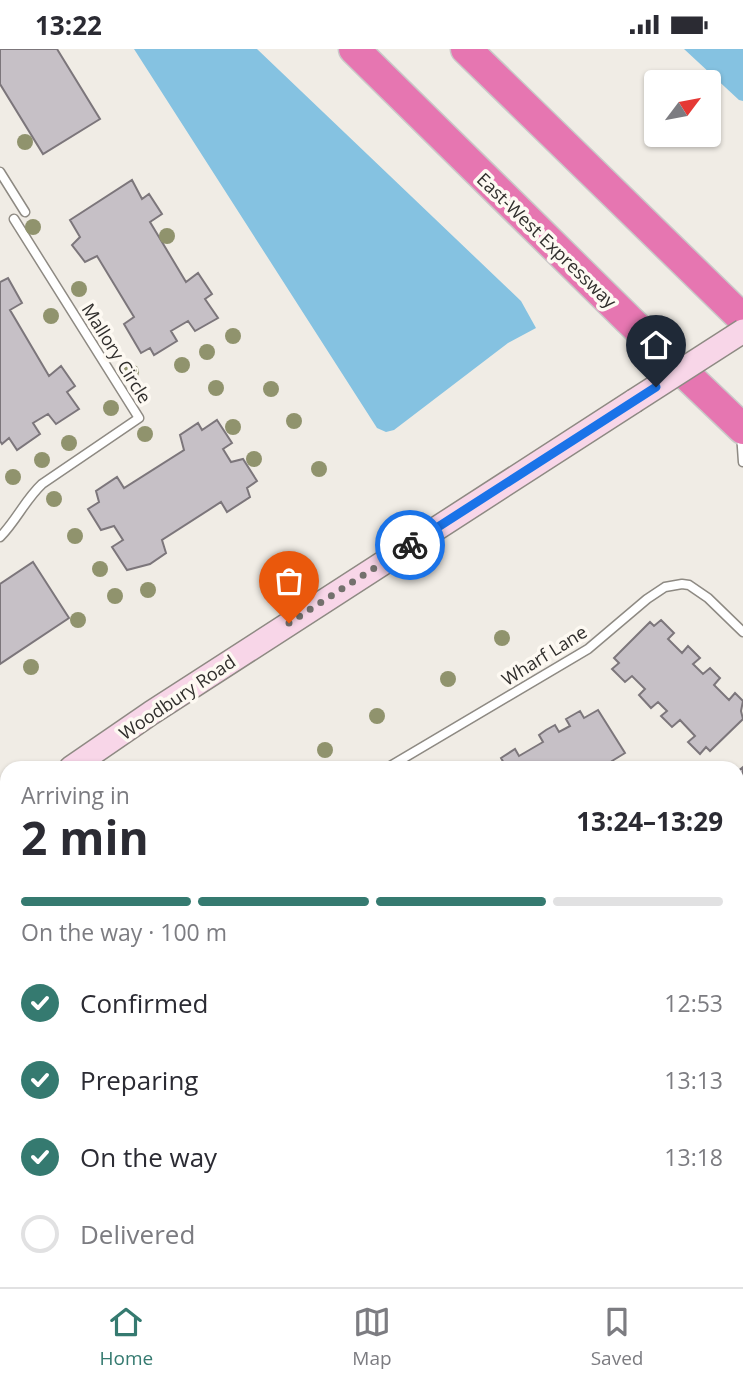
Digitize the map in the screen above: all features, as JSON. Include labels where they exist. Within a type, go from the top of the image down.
[{"type":"highway","name":"East-West Expressway","points":[[354,49],[619,311],[742,428]]},
{"type":"highway","points":[[466,49],[743,319]]},
{"type":"street","name":"Woodbury Road","points":[[81,761],[174,698],[743,331]]},
{"type":"lane","points":[[0,172],[25,212]]},
{"type":"lane","name":"Mallory Circle","points":[[0,537],[42,484],[139,418],[14,219]]},
{"type":"lane","points":[[742,428],[743,462]]},
{"type":"lane","name":"Wharf Lane","points":[[399,761],[588,649],[665,587],[682,584],[697,590],[743,632]]},
{"type":"water","points":[[134,49],[257,49],[521,301],[536,328],[508,343],[394,430],[386,432],[377,428]]},
{"type":"water","points":[[684,49],[743,49],[743,101],[721,83],[721,70],[707,70]]},
{"type":"building","points":[[0,49],[57,49],[100,119],[43,154],[0,84]]},
{"type":"building","points":[[132,180],[142,199],[149,194],[162,214],[150,222],[186,282],[198,273],[212,294],[205,299],[218,318],[195,331],[188,321],[171,331],[177,341],[154,355],[150,348],[141,353],[124,324],[134,317],[97,256],[85,262],[72,245],[80,237],[70,220]]},
{"type":"building","points":[[8,278],[22,303],[10,310],[49,376],[61,366],[75,386],[67,392],[79,409],[56,424],[48,414],[33,423],[40,434],[17,450],[9,438],[2,444],[0,441],[0,282]]},
{"type":"building","points":[[217,420],[232,443],[223,449],[231,462],[243,459],[257,481],[247,488],[250,497],[227,512],[221,502],[162,540],[166,553],[150,564],[127,570],[112,547],[123,540],[114,526],[101,530],[88,509],[99,502],[96,491],[117,477],[124,488],[184,450],[180,435],[198,423],[202,430]]},
{"type":"building","points":[[33,562],[69,618],[0,664],[0,584]]},
{"type":"building","points":[[661,620],[674,633],[668,639],[682,653],[688,646],[700,658],[693,664],[703,674],[710,668],[720,678],[714,685],[729,700],[735,693],[743,701],[743,719],[710,751],[706,747],[700,754],[688,742],[695,736],[680,720],[672,727],[661,716],[667,711],[658,702],[651,708],[639,695],[645,689],[632,676],[625,682],[612,669],[619,663],[614,658],[650,622],[654,626]]},
{"type":"building","points":[[598,710],[625,753],[612,761],[503,761],[501,758],[515,749],[519,756],[543,742],[539,735],[555,725],[559,732],[570,726],[566,719],[580,711],[584,718]]},
{"type":"way so far","points":[[289,623],[410,545]]},
{"type":"route","points":[[410,545],[656,387]]}]
